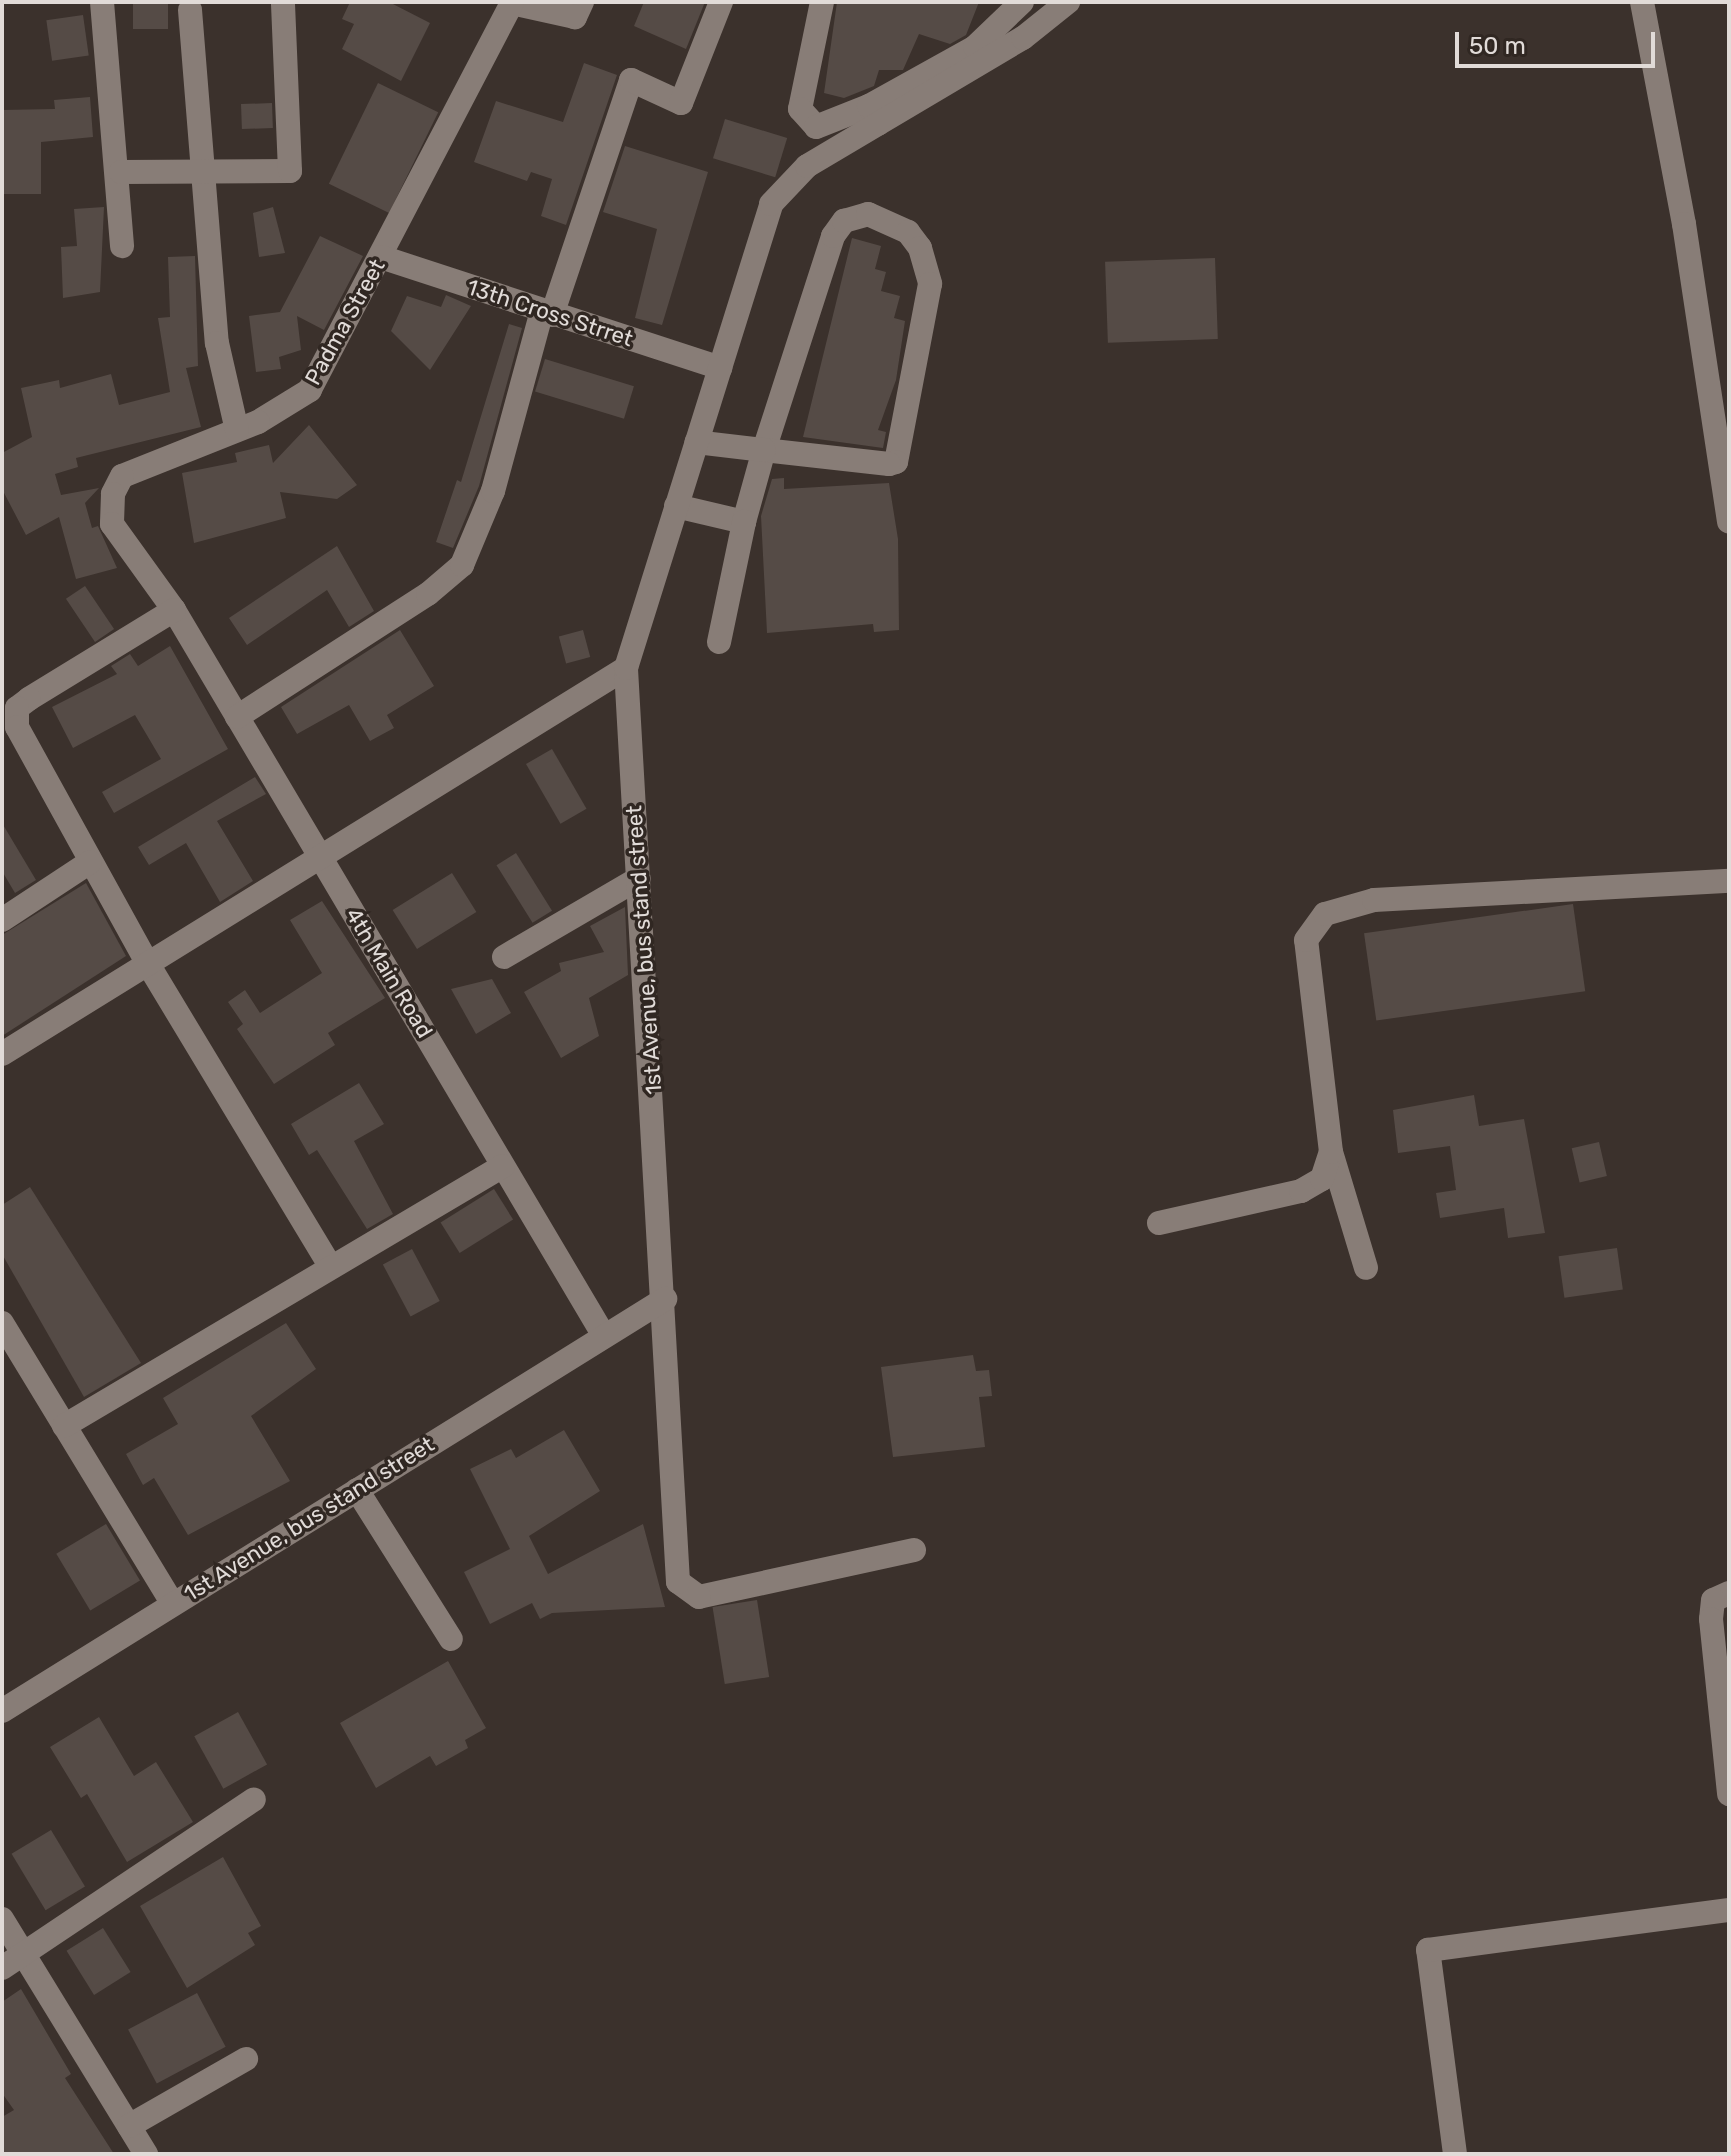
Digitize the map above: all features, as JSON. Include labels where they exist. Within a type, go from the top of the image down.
[{"type":"street","points":[[102,2],[121,172],[122,246]]},
{"type":"street","points":[[121,172],[290,171],[283,2]]},
{"type":"street","name":"Padma Street","points":[[174,610],[112,524],[113,494],[122,476],[237,430],[310,390],[512,3],[575,17],[582,2]]},
{"type":"street","points":[[237,717],[428,594],[462,565],[493,491],[547,313],[631,80],[681,103],[721,2]]},
{"type":"street","points":[[822,2],[800,109],[816,127],[874,115],[975,47],[1023,2],[1040,22]]},
{"type":"street","name":"1st Avenue, bus stand street","points":[[2,1711],[665,1299],[626,668],[676,506],[771,204],[807,166],[874,115],[1040,22],[1068,2]]},
{"type":"street","points":[[1642,2],[1684,224],[1729,522]]},
{"type":"street","points":[[190,10],[217,343],[237,430]]},
{"type":"street","points":[[696,442],[764,450],[896,462],[930,284],[920,248],[888,220],[856,217],[833,236],[764,450],[744,522],[719,642]]},
{"type":"street","name":"13th Cross Strret","points":[[381,257],[720,368]]},
{"type":"street","points":[[676,506],[744,522]]},
{"type":"street","points":[[174,610],[17,708],[24,747],[148,964],[331,1267]]},
{"type":"street","name":"4th Main Road","points":[[174,610],[604,1336]]},
{"type":"street","points":[[2,1054],[626,668]]},
{"type":"street","points":[[2,920],[90,862]]},
{"type":"street","points":[[504,957],[639,878]]},
{"type":"street","points":[[1366,1268],[1331,1152],[1306,940],[1325,914],[1374,900],[1729,881]]},
{"type":"street","points":[[1159,1223],[1301,1191],[1322,1179],[1331,1152]]},
{"type":"street","points":[[64,1426],[503,1166]]},
{"type":"street","points":[[665,1299],[678,1582],[699,1597],[914,1550]]},
{"type":"street","points":[[2,1323],[173,1604]]},
{"type":"street","points":[[357,1490],[451,1639]]},
{"type":"street","points":[[1729,1593],[1713,1600],[1711,1619],[1729,1794]]},
{"type":"street","points":[[2,1968],[254,1799]]},
{"type":"street","points":[[1455,2154],[1428,1950],[1729,1910]]},
{"type":"street","points":[[2,1919],[146,2154]]},
{"type":"street","points":[[129,2126],[246,2059]]},
{"type":"building","points":[[350,2],[389,2],[430,23],[401,81],[342,49],[354,24],[342,19]]},
{"type":"building","points":[[644,2],[705,2],[686,49],[634,26]]},
{"type":"building","points":[[837,2],[979,2],[966,35],[950,44],[919,34],[903,70],[879,70],[874,86],[844,98],[824,93]]},
{"type":"building","points":[[133,3],[168,3],[168,29],[133,29]]},
{"type":"building","points":[[83,15],[89,56],[52,61],[46,20]]},
{"type":"building","points":[[584,63],[617,75],[566,225],[541,216],[552,179],[531,172],[527,181],[474,162],[496,101],[563,122]]},
{"type":"building","points":[[378,83],[438,112],[389,213],[329,184]]},
{"type":"building","points":[[90,97],[93,137],[41,142],[41,194],[2,194],[2,110],[55,109],[54,100]]},
{"type":"building","points":[[272,103],[273,128],[242,129],[241,104]]},
{"type":"building","points":[[725,119],[787,138],[775,177],[713,158]]},
{"type":"building","points":[[625,146],[708,172],[662,325],[635,318],[657,229],[603,212]]},
{"type":"building","points":[[104,207],[100,292],[63,298],[61,247],[77,246],[74,209]]},
{"type":"building","points":[[273,207],[285,253],[259,257],[253,213]]},
{"type":"building","points":[[320,236],[363,256],[324,330],[297,316],[301,350],[279,357],[281,369],[256,372],[249,316],[280,312]]},
{"type":"building","points":[[852,238],[881,246],[875,269],[886,272],[881,291],[900,296],[894,318],[905,321],[896,380],[878,430],[886,432],[883,448],[803,437]]},
{"type":"building","points":[[195,256],[198,366],[186,368],[201,427],[76,458],[78,467],[55,474],[61,495],[99,488],[85,503],[92,528],[98,526],[117,568],[76,579],[59,517],[26,535],[2,489],[2,453],[32,437],[21,388],[59,380],[60,388],[111,374],[119,405],[170,392],[158,318],[170,317],[168,257]]},
{"type":"building","points":[[1215,258],[1218,339],[1108,343],[1105,262]]},
{"type":"building","points":[[446,295],[471,306],[430,370],[391,331],[407,296],[441,307]]},
{"type":"building","points":[[509,324],[522,328],[479,486],[453,548],[436,542],[457,480],[461,482]]},
{"type":"building","points":[[545,359],[634,386],[624,419],[535,392]]},
{"type":"building","points":[[309,425],[357,485],[337,499],[280,492],[286,518],[194,543],[182,473],[237,462],[235,453],[269,445],[273,463]]},
{"type":"building","points":[[784,478],[784,489],[889,483],[898,539],[899,630],[874,632],[873,624],[767,633],[761,516],[772,479]]},
{"type":"building","points":[[337,546],[374,611],[349,627],[327,590],[247,645],[229,618]]},
{"type":"building","points":[[85,586],[114,629],[95,642],[66,599]]},
{"type":"building","points":[[400,630],[434,686],[387,715],[394,728],[370,741],[349,705],[297,734],[281,707]]},
{"type":"building","points":[[583,630],[590,657],[566,664],[559,636]]},
{"type":"building","points":[[170,646],[228,749],[114,813],[102,792],[161,759],[135,715],[73,748],[52,707],[117,674],[111,666],[130,654],[138,666]]},
{"type":"building","points":[[552,749],[586,809],[561,824],[526,764]]},
{"type":"building","points":[[255,777],[266,794],[217,821],[253,881],[220,902],[186,843],[149,865],[138,847]]},
{"type":"building","points":[[2,823],[36,880],[15,893],[2,871]]},
{"type":"building","points":[[516,853],[552,911],[533,923],[496,865]]},
{"type":"building","points":[[452,873],[476,912],[417,949],[393,910]]},
{"type":"building","points":[[86,883],[126,956],[2,1036],[2,935]]},
{"type":"building","points":[[322,901],[385,998],[328,1033],[335,1045],[274,1084],[237,1029],[243,1024],[228,1002],[245,990],[260,1013],[322,973],[290,920]]},
{"type":"building","points":[[1573,904],[1585,991],[1376,1021],[1364,933]]},
{"type":"building","points":[[625,907],[628,975],[589,998],[599,1036],[561,1058],[524,992],[561,971],[559,963],[604,952],[590,926]]},
{"type":"building","points":[[492,979],[511,1013],[476,1034],[451,989]]},
{"type":"building","points":[[359,1083],[384,1124],[354,1141],[393,1214],[367,1229],[317,1150],[309,1155],[291,1124]]},
{"type":"building","points":[[1474,1095],[1479,1126],[1524,1119],[1545,1233],[1508,1238],[1504,1208],[1440,1218],[1436,1193],[1456,1190],[1450,1146],[1398,1153],[1393,1110]]},
{"type":"building","points":[[1599,1142],[1607,1176],[1580,1182],[1572,1148]]},
{"type":"building","points":[[30,1187],[141,1363],[84,1397],[2,1254],[2,1205]]},
{"type":"building","points":[[494,1189],[513,1220],[460,1253],[441,1222]]},
{"type":"building","points":[[1617,1248],[1623,1290],[1564,1298],[1559,1256]]},
{"type":"building","points":[[412,1249],[440,1301],[411,1317],[383,1264]]},
{"type":"building","points":[[286,1323],[316,1369],[251,1416],[290,1481],[188,1535],[154,1478],[143,1485],[126,1454],[178,1424],[163,1398]]},
{"type":"building","points":[[973,1355],[976,1371],[989,1370],[992,1396],[979,1397],[985,1447],[893,1457],[881,1367]]},
{"type":"building","points":[[564,1430],[600,1491],[529,1536],[548,1574],[643,1524],[665,1607],[552,1613],[540,1619],[532,1603],[490,1624],[464,1572],[510,1549],[470,1469],[511,1449],[516,1458]]},
{"type":"building","points":[[106,1524],[140,1581],[90,1610],[56,1554]]},
{"type":"building","points":[[757,1600],[769,1677],[725,1684],[713,1607]]},
{"type":"building","points":[[448,1661],[486,1728],[465,1740],[468,1748],[436,1766],[430,1756],[376,1788],[340,1723]]},
{"type":"building","points":[[238,1712],[267,1764],[223,1789],[194,1736]]},
{"type":"building","points":[[99,1717],[134,1776],[156,1762],[193,1822],[127,1862],[87,1794],[81,1798],[50,1747]]},
{"type":"building","points":[[51,1830],[85,1887],[46,1910],[12,1854]]},
{"type":"building","points":[[223,1857],[261,1926],[248,1933],[255,1945],[187,1988],[140,1906]]},
{"type":"building","points":[[103,1928],[131,1972],[94,1995],[67,1951]]},
{"type":"building","points":[[21,1989],[71,2074],[65,2078],[114,2154],[2,2154],[2,2117],[14,2110],[2,2093],[2,2002]]},
{"type":"building","points":[[197,1993],[226,2047],[157,2083],[128,2030]]}]
